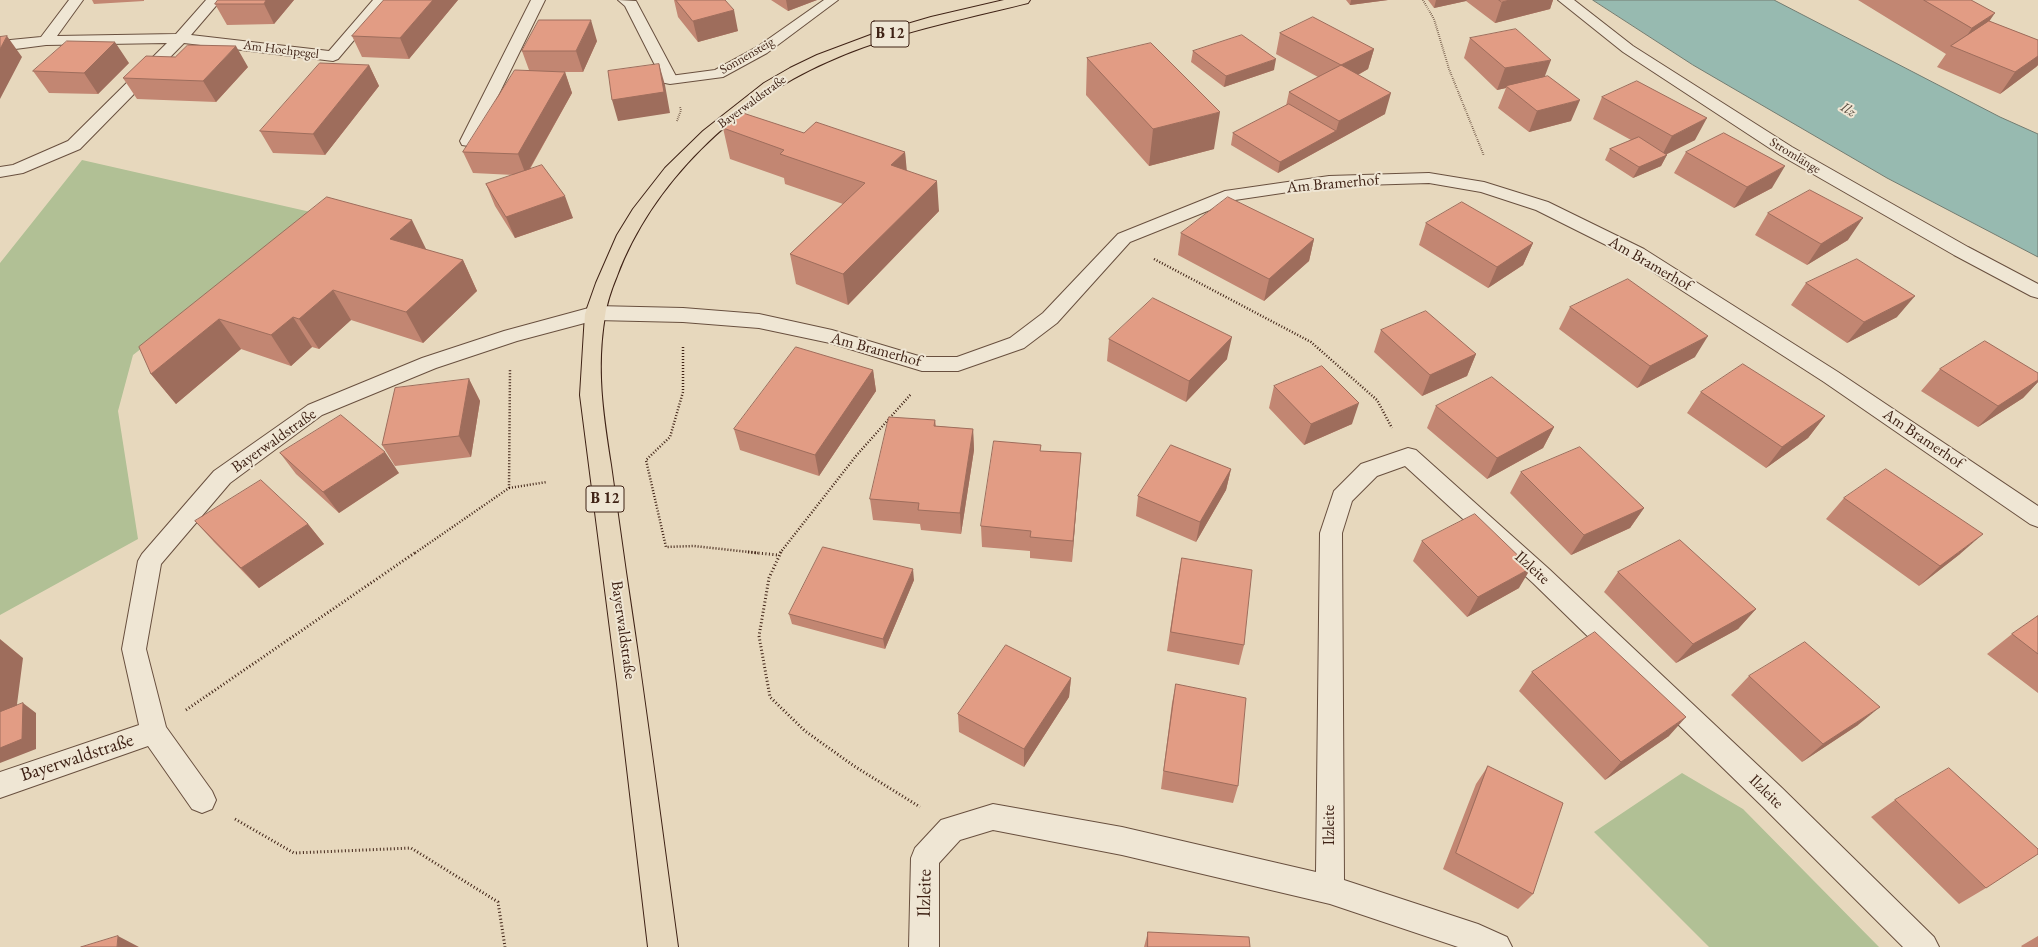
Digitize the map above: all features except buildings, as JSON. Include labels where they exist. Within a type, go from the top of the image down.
[{"type":"main road","name":"Bayerwaldstraße","points":[[663,947],[630,684],[590,395],[591,359],[596,313],[614,258],[634,220],[677,163],[703,139],[765,89],[794,71],[848,48],[931,21],[1023,0]]},
{"type":"street","points":[[46,41],[76,0]]},
{"type":"street","points":[[0,172],[17,169],[74,145],[180,38],[214,0]]},
{"type":"street","name":"Am Hochpegel","points":[[0,46],[46,41],[180,38],[333,56],[381,0]]},
{"type":"street","points":[[468,141],[538,0]]},
{"type":"street","name":"Sonnensteig","points":[[625,0],[631,4],[670,80]]},
{"type":"street","name":"Stromlänge","points":[[1565,0],[1628,49],[1786,151],[1961,251],[2038,292]]},
{"type":"street","name":"Am Bramerhof","points":[[596,313],[684,315],[760,321],[832,337],[922,364],[958,364],[1017,343],[1050,318],[1086,277],[1124,238],[1232,195],[1329,181],[1429,178],[1484,187],[1542,206],[1637,253],[1832,377],[2038,518]]},
{"type":"street","name":"Bayerwaldstraße","points":[[202,800],[154,732],[134,649],[150,561],[222,477],[315,410],[430,363],[511,336],[596,313]]},
{"type":"street","name":"Ilzleite","points":[[1330,890],[1331,533],[1342,497],[1369,470],[1408,456],[1541,576],[1772,797],[1924,947]]},
{"type":"street","name":"Bayerwaldstraße","points":[[0,785],[13,779],[154,732]]},
{"type":"street","points":[[951,829],[993,817],[1122,841],[1330,890],[1478,939],[1497,947]]},
{"type":"street","name":"Ilzleite","points":[[924,947],[926,858],[951,829]]},
{"type":"lane","name":"Sonnensteig","points":[[670,80],[718,74],[762,50],[832,0]]},
{"type":"path","points":[[1423,0],[1434,19],[1448,69],[1486,161],[1484,187]]},
{"type":"path","points":[[1124,238],[1155,259],[1311,342],[1377,400],[1408,456]]},
{"type":"path","points":[[684,315],[683,392],[670,437],[646,460],[666,547],[694,546],[778,555]]},
{"type":"path","points":[[509,488],[511,336]]},
{"type":"path","points":[[935,364],[902,406],[856,456],[778,555],[769,578],[759,636],[770,697],[805,731],[854,766],[912,801],[951,829]]},
{"type":"path","points":[[154,732],[509,488],[547,482]]},
{"type":"path","points":[[202,800],[294,853],[411,848],[498,902],[505,947]]},
{"type":"green space","points":[[82,160],[315,213],[133,355],[118,411],[138,539],[0,615],[0,263]]},
{"type":"green space","points":[[1682,773],[1743,809],[1879,947],[1709,947],[1594,832]]},
{"type":"water","name":"Ilz","points":[[1593,0],[1774,0],[2000,117],[2038,134],[2038,257],[1887,178],[1693,65]]}]
